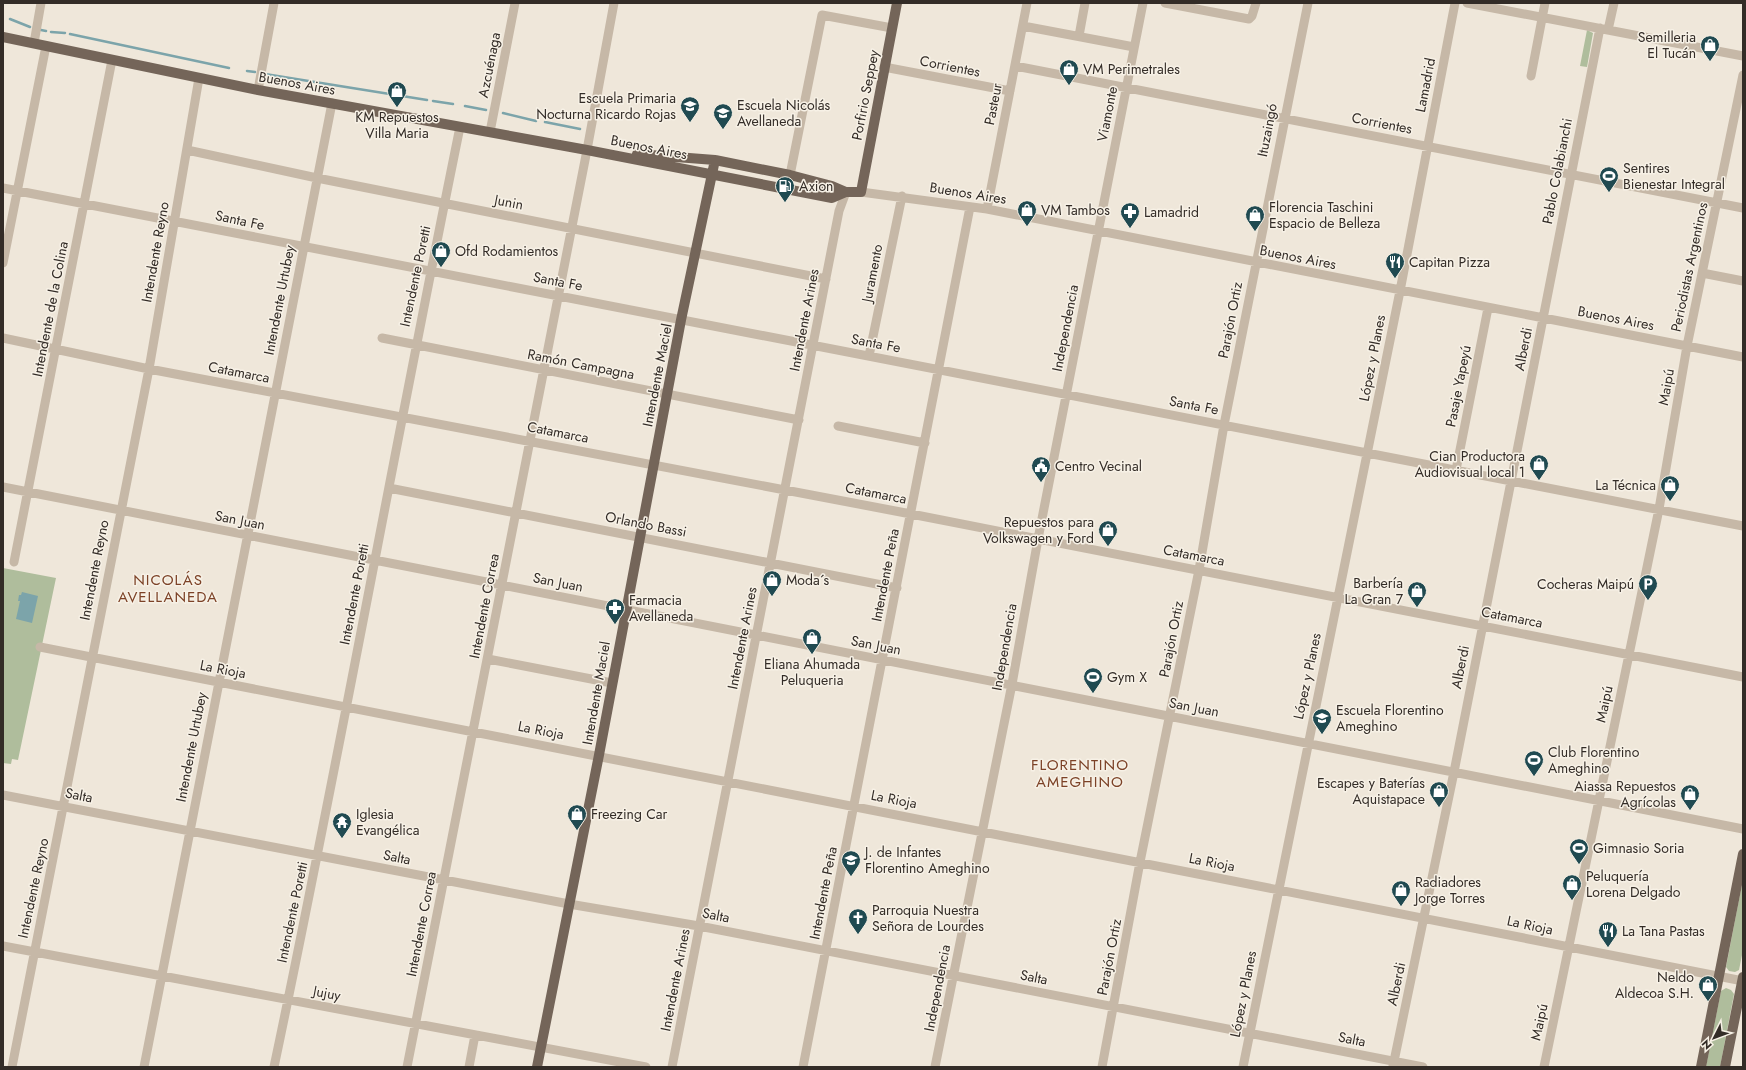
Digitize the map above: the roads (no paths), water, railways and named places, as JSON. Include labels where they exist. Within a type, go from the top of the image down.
[{"type":"main road","name":"Porfirio Seppey","points":[[861,192],[897,3]]},
{"type":"main road","name":"Buenos Aires","points":[[3,37],[258,90],[587,150],[832,198],[846,192]]},
{"type":"main road","name":"Buenos Aires","points":[[587,150],[715,160],[790,175],[832,186],[846,192],[861,192]]},
{"type":"main road","name":"Intendente Maciel","points":[[537,1067],[599,755],[625,610],[668,396],[681,320],[715,160]]},
{"type":"main road","points":[[1701,1067],[1743,854]]},
{"type":"main road","points":[[1725,1067],[1743,980]]},
{"type":"street","points":[[34,43],[41,3]]},
{"type":"street","points":[[258,90],[274,3]]},
{"type":"street","name":"Azcuénaga","points":[[490,132],[515,3]]},
{"type":"street","name":"Intendente Correa","points":[[407,1067],[572,228],[614,3]]},
{"type":"street","name":"Pasteur","points":[[987,209],[1027,3]]},
{"type":"street","points":[[1078,36],[1085,3]]},
{"type":"street","name":"Viamonte","points":[[1097,231],[1143,3]]},
{"type":"street","points":[[1165,3],[1249,19],[1251,18],[1256,3]]},
{"type":"street","name":"Ituzaingó","points":[[1256,263],[1308,3]]},
{"type":"street","name":"Lamadrid","points":[[1400,291],[1455,3]]},
{"type":"street","points":[[1467,3],[1743,56]]},
{"type":"street","points":[[1531,76],[1545,3]]},
{"type":"street","name":"Pablo Colabianchi","points":[[1543,318],[1571,175],[1604,29],[1614,3]]},
{"type":"street","points":[[790,175],[822,15],[892,28]]},
{"type":"street","points":[[1022,26],[1134,47]]},
{"type":"street","points":[[3,263],[46,46]]},
{"type":"street","name":"Intendente de la Colina","points":[[14,562],[57,349],[112,60]]},
{"type":"street","name":"Corrientes","points":[[1015,66],[1743,208]]},
{"type":"street","name":"Corrientes","points":[[884,68],[1010,91]]},
{"type":"street","name":"Periodistas Argentinos","points":[[1687,346],[1743,76]]},
{"type":"street","name":"Intendente Reyno","points":[[12,1067],[64,806],[120,510],[149,369],[199,78]]},
{"type":"street","name":"Intendente Urtubey","points":[[144,1067],[332,103]]},
{"type":"street","name":"Intendente Poretti","points":[[274,1067],[460,127]]},
{"type":"street","name":"Junin","points":[[187,150],[317,178],[826,279]]},
{"type":"street","name":"Santa Fe","points":[[3,188],[175,221],[304,248],[431,270],[1743,526]]},
{"type":"street","name":"Intendente Arines","points":[[672,1067],[839,211],[846,192]]},
{"type":"street","name":"Buenos Aires","points":[[861,192],[902,196],[987,209],[1256,263],[1743,357]]},
{"type":"street","name":"Juramento","points":[[870,356],[902,196]]},
{"type":"street","name":"Intendente Peña","points":[[803,1067],[940,369],[970,207]]},
{"type":"street","name":"Independencia","points":[[935,1067],[1012,684],[1097,231]]},
{"type":"street","name":"Parajón Ortiz","points":[[1102,1067],[1140,862],[1199,570],[1224,425],[1256,263]]},
{"type":"street","points":[[1702,273],[1743,281]]},
{"type":"street","name":"López y Planes","points":[[1243,1067],[1307,743],[1400,291]]},
{"type":"street","name":"Pasaje Yapeyú","points":[[1456,470],[1488,308]]},
{"type":"street","name":"Alberdi","points":[[1394,1064],[1454,772],[1543,318]]},
{"type":"street","name":"Catamarca","points":[[3,338],[149,369],[911,514],[1743,677]]},
{"type":"street","name":"Ramón Campagna","points":[[382,338],[668,396],[799,420]]},
{"type":"street","name":"Maipú","points":[[1544,1067],[1659,509],[1687,346]]},
{"type":"street","points":[[838,426],[925,443]]},
{"type":"street","name":"San Juan","points":[[3,487],[756,636],[1012,684],[1743,829]]},
{"type":"street","name":"Orlando Bassi","points":[[389,488],[897,588]]},
{"type":"street","name":"La Rioja","points":[[40,647],[599,755],[1279,890],[1743,980]]},
{"type":"street","points":[[488,659],[612,684]]},
{"type":"street","name":"Salta","points":[[3,795],[569,904],[699,926],[1249,1033],[1394,1064],[1423,1067]]},
{"type":"street","name":"Jujuy","points":[[3,946],[646,1067]]},
{"type":"street","points":[[469,1067],[475,1035]]},
{"type":"water","points":[[22,592],[38,596],[32,623],[16,619],[20,601],[18,601],[19,595],[21,595]]},
{"type":"waterway","points":[[10,19],[30,27]]},
{"type":"waterway","points":[[41,30],[46,31]]},
{"type":"waterway","points":[[51,32],[65,33]]},
{"type":"waterway","points":[[70,34],[229,68]]},
{"type":"waterway","points":[[247,71],[255,72]]},
{"type":"waterway","points":[[265,74],[427,100]]},
{"type":"waterway","points":[[433,101],[453,104]]},
{"type":"waterway","points":[[465,106],[486,110]]},
{"type":"waterway","points":[[503,113],[536,121]]},
{"type":"waterway","points":[[545,122],[580,129]]},
{"type":"place","name":"Semilleria El Tucán","points":[[1710,62]]},
{"type":"place","name":"VM Perimetrales","points":[[1069,86]]},
{"type":"place","name":"KM Repuestos Villa Maria","points":[[397,108]]},
{"type":"place","name":"Escuela Primaria Nocturna Ricardo Rojas","points":[[690,123]]},
{"type":"place","name":"Escuela Nicolás Avellaneda","points":[[723,130]]},
{"type":"place","name":"Sentires Bienestar Integral","points":[[1609,193]]},
{"type":"place","name":"Axion","points":[[785,203]]},
{"type":"place","name":"VM Tambos","points":[[1027,227]]},
{"type":"place","name":"Lamadrid","points":[[1130,229]]},
{"type":"place","name":"Florencia Taschini Espacio de Belleza","points":[[1255,232]]},
{"type":"place","name":"Ofd Rodamientos","points":[[441,268]]},
{"type":"place","name":"Capitan Pizza","points":[[1395,279]]},
{"type":"place","name":"Cian Productora Audiovisual local 1","points":[[1539,481]]},
{"type":"place","name":"Centro Vecinal","points":[[1041,483]]},
{"type":"place","name":"La Técnica","points":[[1670,502]]},
{"type":"place","name":"Repuestos para Volkswagen y Ford","points":[[1108,547]]},
{"type":"place","name":"Moda´s","points":[[772,597]]},
{"type":"place","name":"Cocheras Maipú","points":[[1648,601]]},
{"type":"place","name":"Barbería La Gran 7","points":[[1417,608]]},
{"type":"place","name":"Farmacia Avellaneda","points":[[615,625]]},
{"type":"place","name":"Eliana Ahumada Peluqueria","points":[[812,655]]},
{"type":"place","name":"Gym X","points":[[1093,694]]},
{"type":"place","name":"Escuela Florentino Ameghino","points":[[1322,735]]},
{"type":"place","name":"Club Florentino Ameghino","points":[[1534,777]]},
{"type":"place","name":"Escapes y Baterías Aquistapace","points":[[1439,808]]},
{"type":"place","name":"Aiassa Repuestos Agrícolas","points":[[1690,811]]},
{"type":"place","name":"Freezing Car","points":[[577,831]]},
{"type":"place","name":"Iglesia Evangélica","points":[[342,839]]},
{"type":"place","name":"Gimnasio Soria","points":[[1579,865]]},
{"type":"place","name":"J. de Infantes Florentino Ameghino","points":[[851,877]]},
{"type":"place","name":"Peluquería Lorena Delgado","points":[[1572,901]]},
{"type":"place","name":"Radiadores Jorge Torres","points":[[1401,907]]},
{"type":"place","name":"Parroquia Nuestra Señora de Lourdes","points":[[858,935]]},
{"type":"place","name":"La Tana Pastas","points":[[1608,948]]},
{"type":"place","name":"Neldo Aldecoa S.H.","points":[[1708,1002]]},
{"type":"district","name":"NICOLÁS AVELLANEDA","points":[[168,588]]},
{"type":"district","name":"FLORENTINO AMEGHINO","points":[[1080,774]]}]
